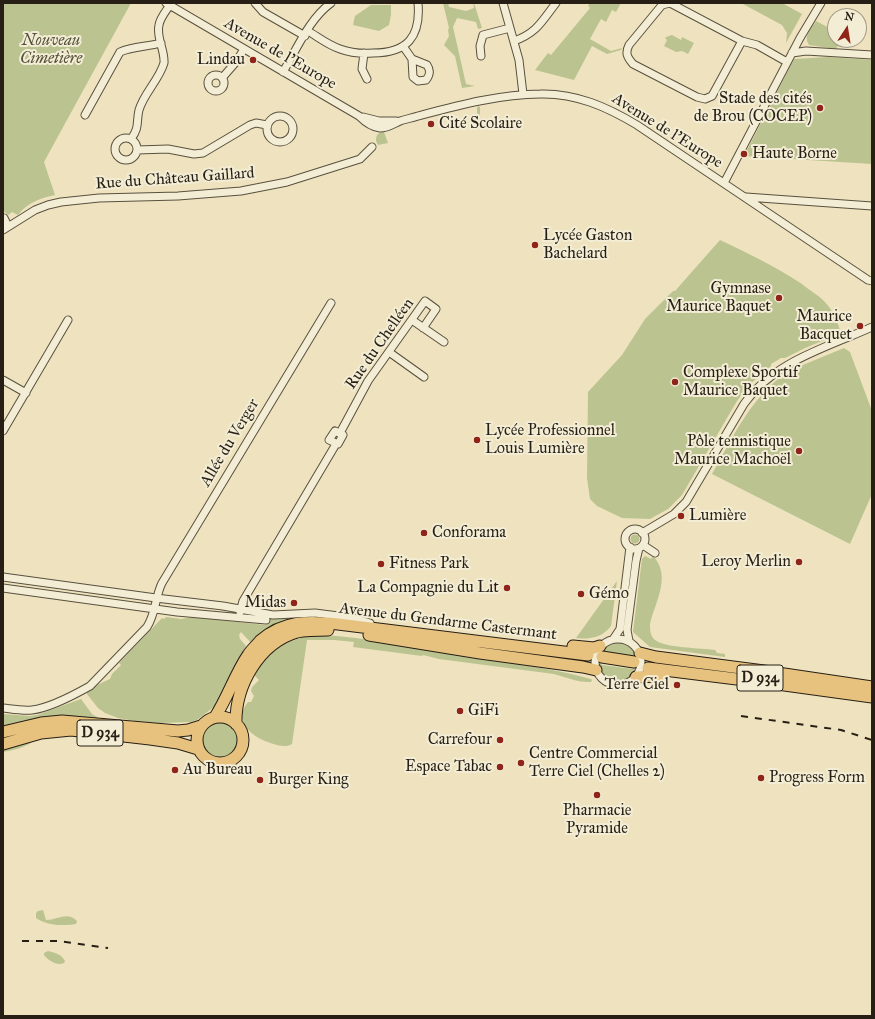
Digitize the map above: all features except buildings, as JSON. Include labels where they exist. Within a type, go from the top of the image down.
[{"type":"main road","points":[[215,717],[248,654],[265,637],[286,625],[319,619],[370,623],[581,647],[594,648],[600,646]]},
{"type":"main road","name":"Avenue du Gendarme Castermant","points":[[303,622],[338,624],[588,658],[366,634]]},
{"type":"main road","points":[[236,724],[237,705],[247,676],[262,654],[281,639],[297,632],[317,630],[335,630],[366,634],[450,648],[583,667],[600,663],[636,664],[656,657],[764,671],[869,694]]},
{"type":"main road","points":[[636,664],[653,676],[804,693],[869,694]]},
{"type":"main road","name":"D 934","points":[[648,666],[777,684],[869,694]]},
{"type":"main road","points":[[215,717],[224,717],[236,724],[242,733],[242,745],[237,756],[223,763],[212,762],[202,756],[198,749],[196,737],[201,726],[207,720],[215,717]]},
{"type":"main road","name":"D 934","points":[[3,732],[41,723],[62,721],[178,731],[201,726]]},
{"type":"main road","name":"D 934","points":[[3,744],[41,733],[71,730],[178,743],[198,749]]},
{"type":"street","points":[[255,3],[263,12],[306,34],[340,49],[364,54],[395,51],[413,37],[417,28],[418,3]]},
{"type":"street","points":[[283,72],[314,18],[321,10],[331,3]]},
{"type":"street","points":[[504,3],[519,60],[523,94]]},
{"type":"street","points":[[514,41],[527,36],[537,28],[556,3]]},
{"type":"street","points":[[742,41],[712,96],[705,99],[697,97],[633,64],[628,58],[626,51],[629,45],[662,5],[670,3],[742,41],[757,45],[787,62]]},
{"type":"street","points":[[724,183],[787,62],[821,3]]},
{"type":"street","points":[[132,139],[138,125],[140,106],[164,63],[164,55],[158,34],[158,26],[168,4]]},
{"type":"street","name":"Avenue de l'Europe","points":[[168,4],[359,116],[379,121],[400,121],[502,97],[523,94],[563,95],[589,101],[611,110],[637,125],[871,282]]},
{"type":"street","points":[[481,56],[480,46],[483,35],[510,28]]},
{"type":"street","points":[[798,42],[806,52]]},
{"type":"street","points":[[85,114],[120,52],[128,48],[151,46],[161,43]]},
{"type":"street","points":[[403,46],[412,59]]},
{"type":"street","points":[[222,78],[236,62],[244,49]]},
{"type":"street","points":[[792,53],[806,52],[872,55]]},
{"type":"street","points":[[364,54],[362,69],[367,79]]},
{"type":"street","points":[[137,150],[168,149],[194,154],[203,153],[250,125],[256,123],[267,125]]},
{"type":"street","points":[[124,138],[132,139],[136,144],[137,150],[132,159],[124,160],[118,156],[115,149],[118,142],[124,138]]},
{"type":"street","name":"Rue du Château Gaillard","points":[[5,228],[35,210],[61,202],[99,198],[178,196],[241,190],[287,182],[360,160],[372,147]]},
{"type":"street","points":[[744,197],[773,201],[872,206]]},
{"type":"street","points":[[752,202],[773,201]]},
{"type":"street","points":[[769,214],[773,201]]},
{"type":"street","points":[[4,218],[5,228]]},
{"type":"street","name":"Rue du Chelléen","points":[[241,612],[336,444],[338,444],[343,435],[340,433],[368,381],[425,301],[436,309],[423,328]]},
{"type":"street","name":"Allée du Verger","points":[[3,708],[33,710],[52,704],[90,686],[147,627],[150,622],[156,598],[162,583],[331,303]]},
{"type":"street","points":[[3,431],[68,320]]},
{"type":"street","points":[[412,320],[444,342]]},
{"type":"street","points":[[642,533],[674,514],[686,502],[744,404],[752,392],[764,381],[781,368],[795,360],[872,327]]},
{"type":"street","points":[[389,352],[424,377]]},
{"type":"street","points":[[3,380],[26,393]]},
{"type":"street","points":[[614,638],[620,629],[630,547],[626,540],[629,532],[634,530],[642,533],[645,538],[636,561],[627,630],[629,641]]},
{"type":"street","points":[[630,547],[641,547],[655,553]]},
{"type":"street","name":"Avenue du Gendarme Castermant","points":[[3,577],[10,582],[70,590],[82,588],[241,612]]},
{"type":"street","name":"Avenue du Gendarme Castermant","points":[[3,588],[154,608],[241,612],[280,616],[307,613],[354,618],[370,623]]},
{"type":"street","points":[[101,600],[110,598],[147,603],[156,598]]},
{"type":"street","points":[[241,612],[266,620]]},
{"type":"street","points":[[614,638],[622,638],[629,641],[637,648],[636,664],[628,683],[612,684],[602,679],[600,663],[595,658],[600,646],[604,642],[614,638]]},
{"type":"green space","name":"Nouveau Cimetière","points":[[3,3],[131,3],[44,162],[55,195],[34,202],[25,207],[18,215],[12,212],[8,215],[3,210]]},
{"type":"green space","points":[[443,3],[448,3],[449,7],[466,11],[474,8],[474,3],[482,28],[478,29],[476,22],[457,18],[453,27],[466,84],[475,86],[462,88],[455,56],[444,45],[449,36],[449,28]]},
{"type":"green space","points":[[590,3],[621,3],[616,12],[612,10],[606,22],[601,19],[590,39],[611,51],[622,48],[621,50],[607,54],[592,46],[574,80],[535,70],[548,53],[551,55],[590,8],[588,6]]},
{"type":"green space","points":[[741,3],[782,3],[802,14],[786,43],[787,33],[782,25]]},
{"type":"green space","points":[[371,5],[391,5],[389,25],[379,31],[353,25],[355,16]]},
{"type":"green space","points":[[816,21],[827,27],[827,48],[809,45],[807,42],[807,36]]},
{"type":"green space","points":[[672,35],[681,40],[682,37],[694,43],[688,54],[682,51],[676,52],[664,46],[667,40],[665,38]]},
{"type":"green space","name":"Stade des cités de Brou (COCEP)","points":[[828,57],[872,60],[872,164],[744,156],[794,59]]},
{"type":"green space","points":[[478,106],[480,107],[480,127],[477,127]]},
{"type":"green space","points":[[384,132],[388,143],[378,145],[376,141],[377,136],[379,133]]},
{"type":"green space","name":"Complexe Sportif Maurice Baquet","points":[[720,240],[782,272],[819,296],[827,304],[834,315],[840,330],[839,334],[785,358],[781,358],[771,364],[771,366],[749,385],[737,401],[682,495],[668,509],[650,519],[622,518],[597,506],[590,499],[587,478],[588,392],[622,355],[645,319],[673,291],[675,291]]},
{"type":"green space","name":"Pôle tennistique Maurice Machoël","points":[[844,348],[850,352],[872,411],[872,494],[850,544],[712,474],[733,435],[757,400],[767,389],[778,379],[798,367]]},
{"type":"green space","points":[[633,535],[637,535],[639,539],[637,543],[633,543],[631,541],[631,537]]},
{"type":"green space","points":[[645,556],[651,559],[653,556],[659,564],[662,581],[650,624],[650,632],[654,639],[658,642],[673,646],[715,650],[717,653],[725,654],[725,657],[650,647],[633,632],[642,559]]},
{"type":"green space","points":[[617,581],[611,626],[604,633],[595,637],[586,639],[576,638]]},
{"type":"green space","points":[[308,615],[330,616],[252,644],[241,632],[239,635],[240,639],[246,646],[245,648],[215,706],[197,720],[191,722],[159,723],[118,718],[105,713],[98,708],[87,694],[87,692],[99,684],[110,679],[112,674],[121,665],[119,663],[162,618],[164,619],[166,617],[181,619],[193,617],[265,625],[268,624],[271,617]]},
{"type":"green space","points":[[325,635],[374,640],[523,665],[558,671],[592,680],[591,682],[581,682],[554,674],[439,659],[423,655],[353,647],[354,642],[307,640],[292,744],[278,746],[253,734],[245,725],[242,714],[248,702],[251,702],[254,696],[251,691],[252,687],[259,680],[254,675],[258,666],[278,646],[303,637]]},
{"type":"green space","points":[[617,642],[625,644],[635,655],[637,662],[636,668],[628,679],[620,681],[611,680],[601,671],[599,657],[602,650],[608,645]],"holes":[[[603,655],[634,659],[633,669],[602,665]]]},
{"type":"green space","points":[[81,699],[92,714],[102,720],[3,730],[3,714],[30,716],[37,715]]},
{"type":"green space","points":[[216,721],[224,721],[231,724],[236,729],[239,740],[236,751],[231,756],[224,759],[216,759],[209,756],[204,751],[201,744],[201,736],[204,729],[209,724]]},
{"type":"green space","points":[[33,741],[23,747],[3,752],[3,749]]},
{"type":"green space","points":[[43,910],[46,920],[66,916],[77,921],[76,924],[56,925],[40,921],[36,918],[36,913]]},
{"type":"green space","points":[[48,951],[60,955],[65,961],[64,963],[56,963],[48,959],[44,953]]},
{"type":"tunnel","points":[[587,660],[602,662]]},
{"type":"tunnel","points":[[634,666],[648,668]]},
{"type":"railway","points":[[741,716],[841,730],[872,740]]},
{"type":"railway","points":[[22,941],[58,941],[108,948]]},
{"type":"place","name":"Lindau","points":[[253,60]]},
{"type":"place","name":"Stade des cités de Brou (COCEP)","points":[[820,108]]},
{"type":"place","name":"Cité Scolaire","points":[[431,124]]},
{"type":"place","name":"Haute Borne","points":[[744,154]]},
{"type":"place","name":"Lycée Gaston Bachelard","points":[[535,245]]},
{"type":"place","name":"Gymnase Maurice Baquet","points":[[779,298]]},
{"type":"place","name":"Maurice Bacquet","points":[[860,326]]},
{"type":"place","name":"Complexe Sportif Maurice Baquet","points":[[675,382]]},
{"type":"place","name":"Lycée Professionnel Louis Lumière","points":[[477,440]]},
{"type":"place","name":"Pôle tennistique Maurice Machoël","points":[[799,451]]},
{"type":"place","name":"Lumière","points":[[681,516]]},
{"type":"place","name":"Conforama","points":[[424,533]]},
{"type":"place","name":"Leroy Merlin","points":[[799,562]]},
{"type":"place","name":"Fitness Park","points":[[381,564]]},
{"type":"place","name":"La Compagnie du Lit","points":[[507,588]]},
{"type":"place","name":"Gémo","points":[[581,594]]},
{"type":"place","name":"Midas","points":[[294,603]]},
{"type":"place","name":"Terre Ciel","points":[[677,685]]},
{"type":"place","name":"GiFi","points":[[460,711]]},
{"type":"place","name":"Carrefour","points":[[500,740]]},
{"type":"place","name":"Centre Commercial Terre Ciel (Chelles 2)","points":[[521,763]]},
{"type":"place","name":"Espace Tabac","points":[[500,767]]},
{"type":"place","name":"Au Bureau","points":[[175,770]]},
{"type":"place","name":"Progress Form","points":[[761,778]]},
{"type":"place","name":"Burger King","points":[[260,780]]},
{"type":"place","name":"Pharmacie Pyramide","points":[[597,795]]}]
